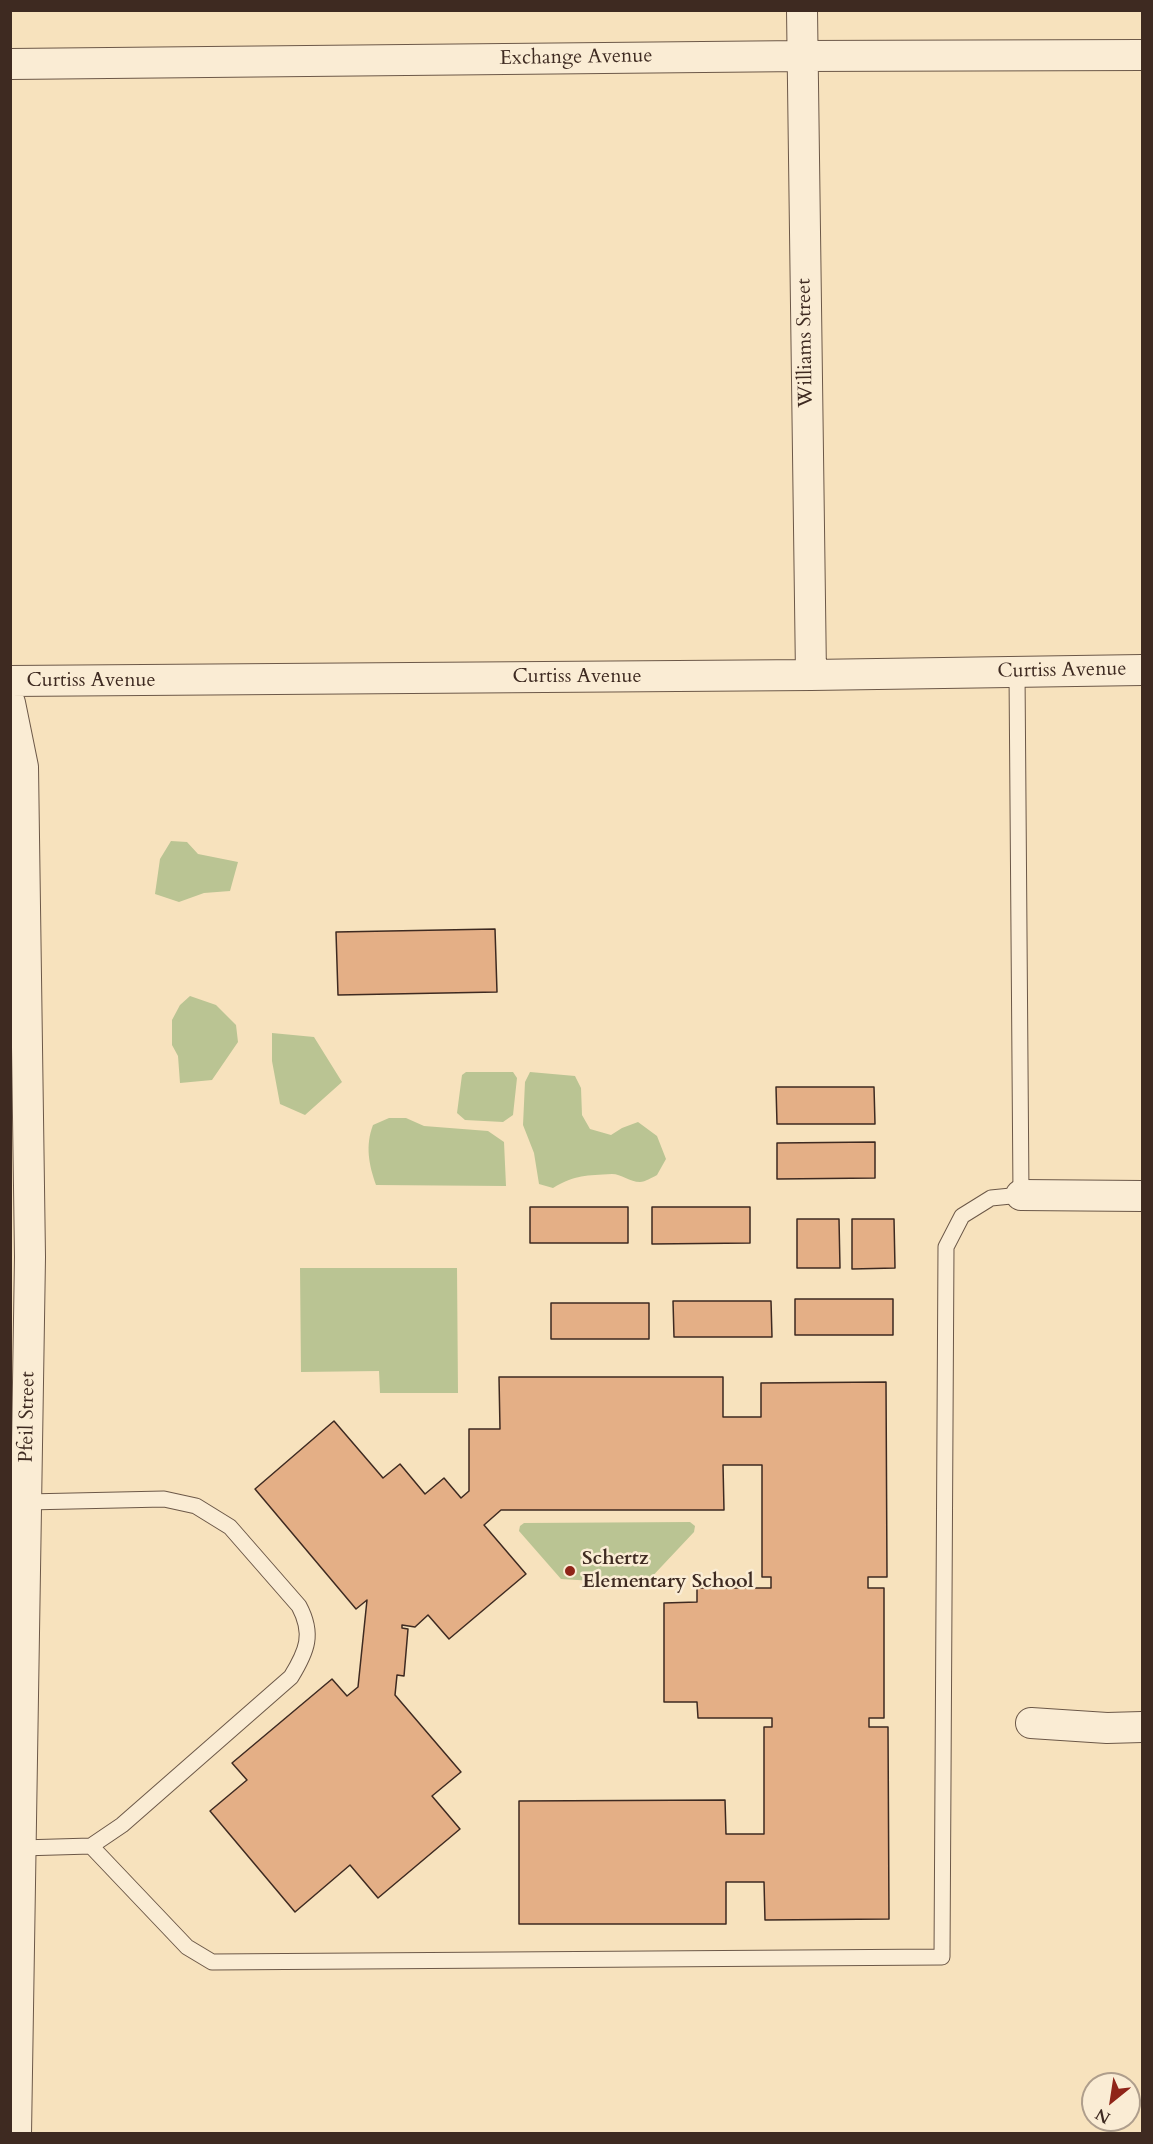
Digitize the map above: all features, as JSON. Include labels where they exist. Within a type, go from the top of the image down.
[{"type":"street","name":"Williams Street","points":[[802,10],[811,675]]},
{"type":"street","name":"Exchange Avenue","points":[[10,64],[1143,55]]},
{"type":"street","name":"Curtiss Avenue","points":[[10,681],[1143,670]]},
{"type":"street","name":"Pfeil Street","points":[[10,703],[23,767],[30,1257],[16,2133]]},
{"type":"street","points":[[1021,1195],[1143,1196]]},
{"type":"street","points":[[1031,1723],[1107,1728],[1143,1727]]},
{"type":"lane","points":[[91,1846],[187,1947],[212,1962],[942,1957],[946,1247],[962,1216],[991,1198],[1021,1195],[1017,672]]},
{"type":"lane","points":[[21,1848],[91,1846],[122,1825],[291,1677],[303,1657],[308,1637],[306,1619],[299,1606],[230,1527],[196,1506],[164,1499],[27,1502]]},
{"type":"green space","points":[[171,841],[187,842],[198,854],[238,862],[230,891],[204,893],[179,902],[155,894],[160,859]]},
{"type":"green space","points":[[190,996],[216,1005],[236,1025],[238,1042],[212,1080],[180,1083],[178,1056],[172,1045],[172,1020],[180,1005]]},
{"type":"green space","points":[[272,1033],[314,1037],[342,1082],[305,1115],[280,1104],[272,1061]]},
{"type":"green space","points":[[466,1072],[513,1072],[517,1078],[513,1115],[503,1122],[465,1120],[457,1113],[462,1075]]},
{"type":"green space","points":[[530,1072],[575,1076],[581,1088],[582,1115],[590,1129],[611,1135],[638,1122],[657,1136],[666,1159],[657,1175],[640,1182],[612,1174],[575,1178],[553,1188],[539,1184],[534,1153],[523,1125],[525,1082]]},
{"type":"green space","points":[[389,1118],[406,1118],[424,1126],[488,1131],[504,1142],[506,1186],[376,1185],[371,1170],[369,1140],[373,1125]]},
{"type":"green space","points":[[300,1268],[457,1268],[458,1393],[380,1393],[379,1371],[301,1372]]},
{"type":"green space","points":[[690,1522],[695,1526],[694,1532],[646,1583],[642,1584],[561,1579],[519,1531],[520,1526],[524,1523]]},
{"type":"building","points":[[495,929],[497,992],[338,995],[336,932]]},
{"type":"building","points":[[776,1087],[874,1087],[875,1124],[777,1124]]},
{"type":"building","points":[[875,1142],[875,1178],[777,1179],[777,1143]]},
{"type":"building","points":[[530,1207],[628,1207],[628,1243],[530,1243]]},
{"type":"building","points":[[652,1207],[750,1207],[750,1243],[652,1244]]},
{"type":"building","points":[[797,1219],[839,1219],[840,1268],[797,1268]]},
{"type":"building","points":[[852,1219],[894,1219],[895,1268],[852,1269]]},
{"type":"building","points":[[795,1299],[893,1299],[893,1335],[795,1335]]},
{"type":"building","points":[[673,1301],[771,1301],[772,1337],[674,1337]]},
{"type":"building","points":[[551,1303],[649,1303],[649,1339],[551,1339]]},
{"type":"building","points":[[499,1377],[723,1377],[723,1417],[761,1417],[761,1383],[886,1382],[887,1577],[868,1577],[868,1588],[884,1588],[884,1718],[869,1718],[869,1727],[888,1727],[889,1919],[765,1920],[764,1882],[726,1882],[726,1924],[519,1924],[519,1801],[725,1800],[726,1834],[764,1834],[764,1727],[772,1727],[772,1718],[698,1718],[697,1702],[664,1702],[664,1603],[697,1602],[697,1588],[771,1588],[771,1577],[762,1577],[762,1465],[723,1465],[724,1510],[501,1510],[484,1525],[526,1574],[449,1639],[428,1615],[415,1627],[402,1625],[402,1628],[408,1629],[404,1676],[397,1675],[395,1695],[461,1772],[432,1796],[460,1829],[378,1898],[350,1865],[295,1912],[210,1811],[247,1780],[232,1763],[332,1679],[347,1696],[358,1687],[367,1600],[356,1609],[255,1489],[334,1421],[383,1478],[400,1464],[425,1494],[444,1478],[461,1498],[469,1491],[469,1429],[500,1429]]},
{"type":"place","name":"Schertz Elementary School","points":[[570,1571]]}]
